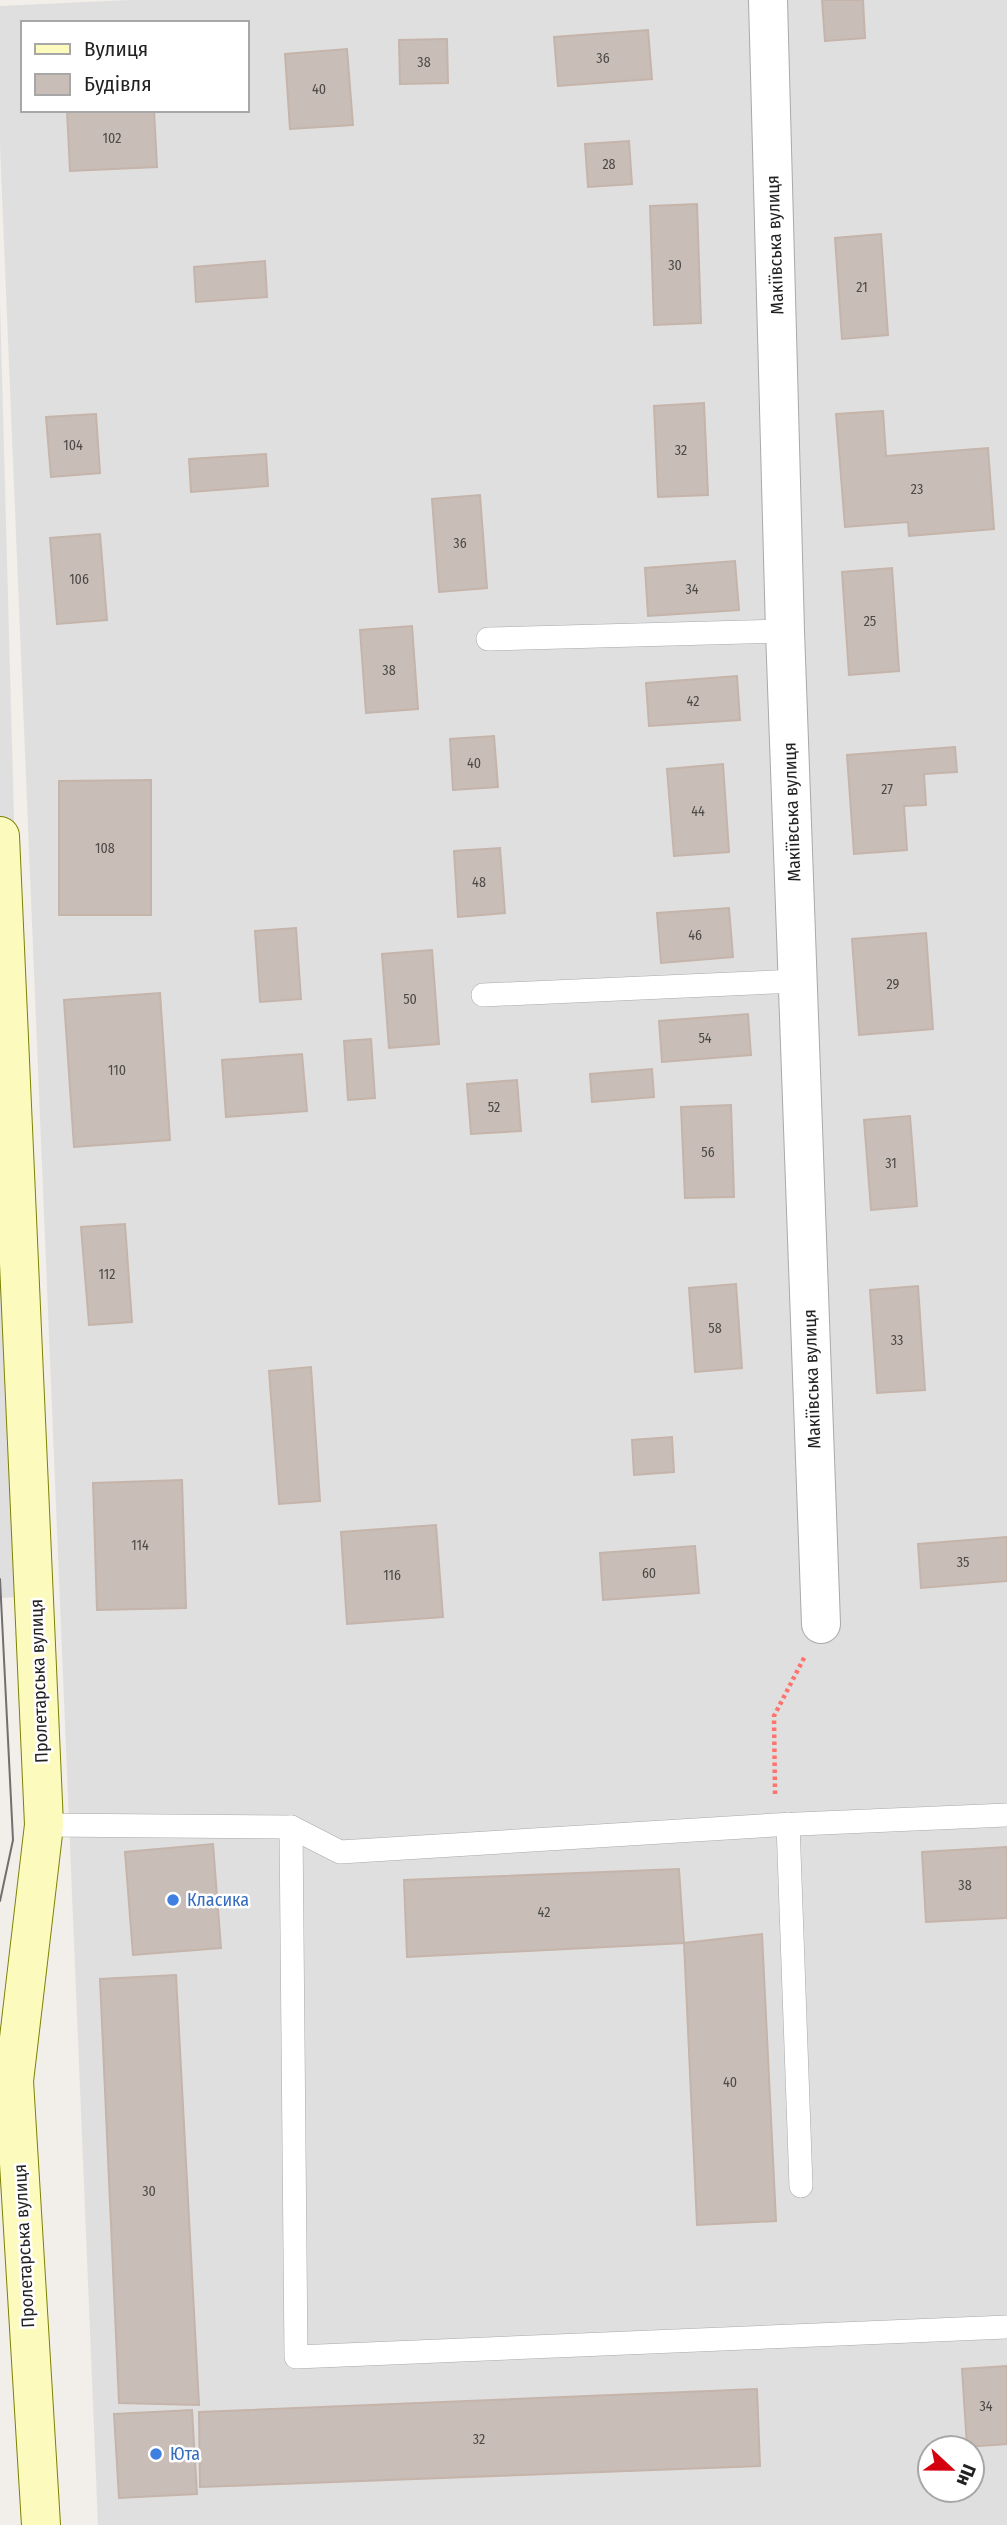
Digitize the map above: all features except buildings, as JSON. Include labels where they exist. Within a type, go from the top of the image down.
[{"type":"street","name":"Макіївська вулиця","points":[[768,0],[785,631],[821,1624]]},
{"type":"street","name":"Пролетарська вулиця","points":[[0,835],[44,1825],[14,2081],[41,2525]]},
{"type":"lane","points":[[488,639],[785,631]]},
{"type":"lane","points":[[483,995],[798,981]]},
{"type":"lane","points":[[44,1825],[291,1827],[340,1852],[782,1824],[1007,1815]]},
{"type":"lane","points":[[782,1824],[801,2186]]},
{"type":"lane","points":[[291,1827],[296,2357],[1007,2327]]},
{"type":"path","points":[[782,1824],[774,1716],[821,1624]]},
{"type":"shaded area","points":[[130,0],[1007,0],[1007,2525],[98,2525],[0,146],[0,6]]},
{"type":"shaded area","points":[[0,302],[35,1596],[0,1598]]},
{"type":"tram line","points":[[0,1579],[13,1840],[0,1901]]},
{"type":"place","name":"Класика","points":[[173,1900]]},
{"type":"place","name":"Юта","points":[[156,2454]]}]
